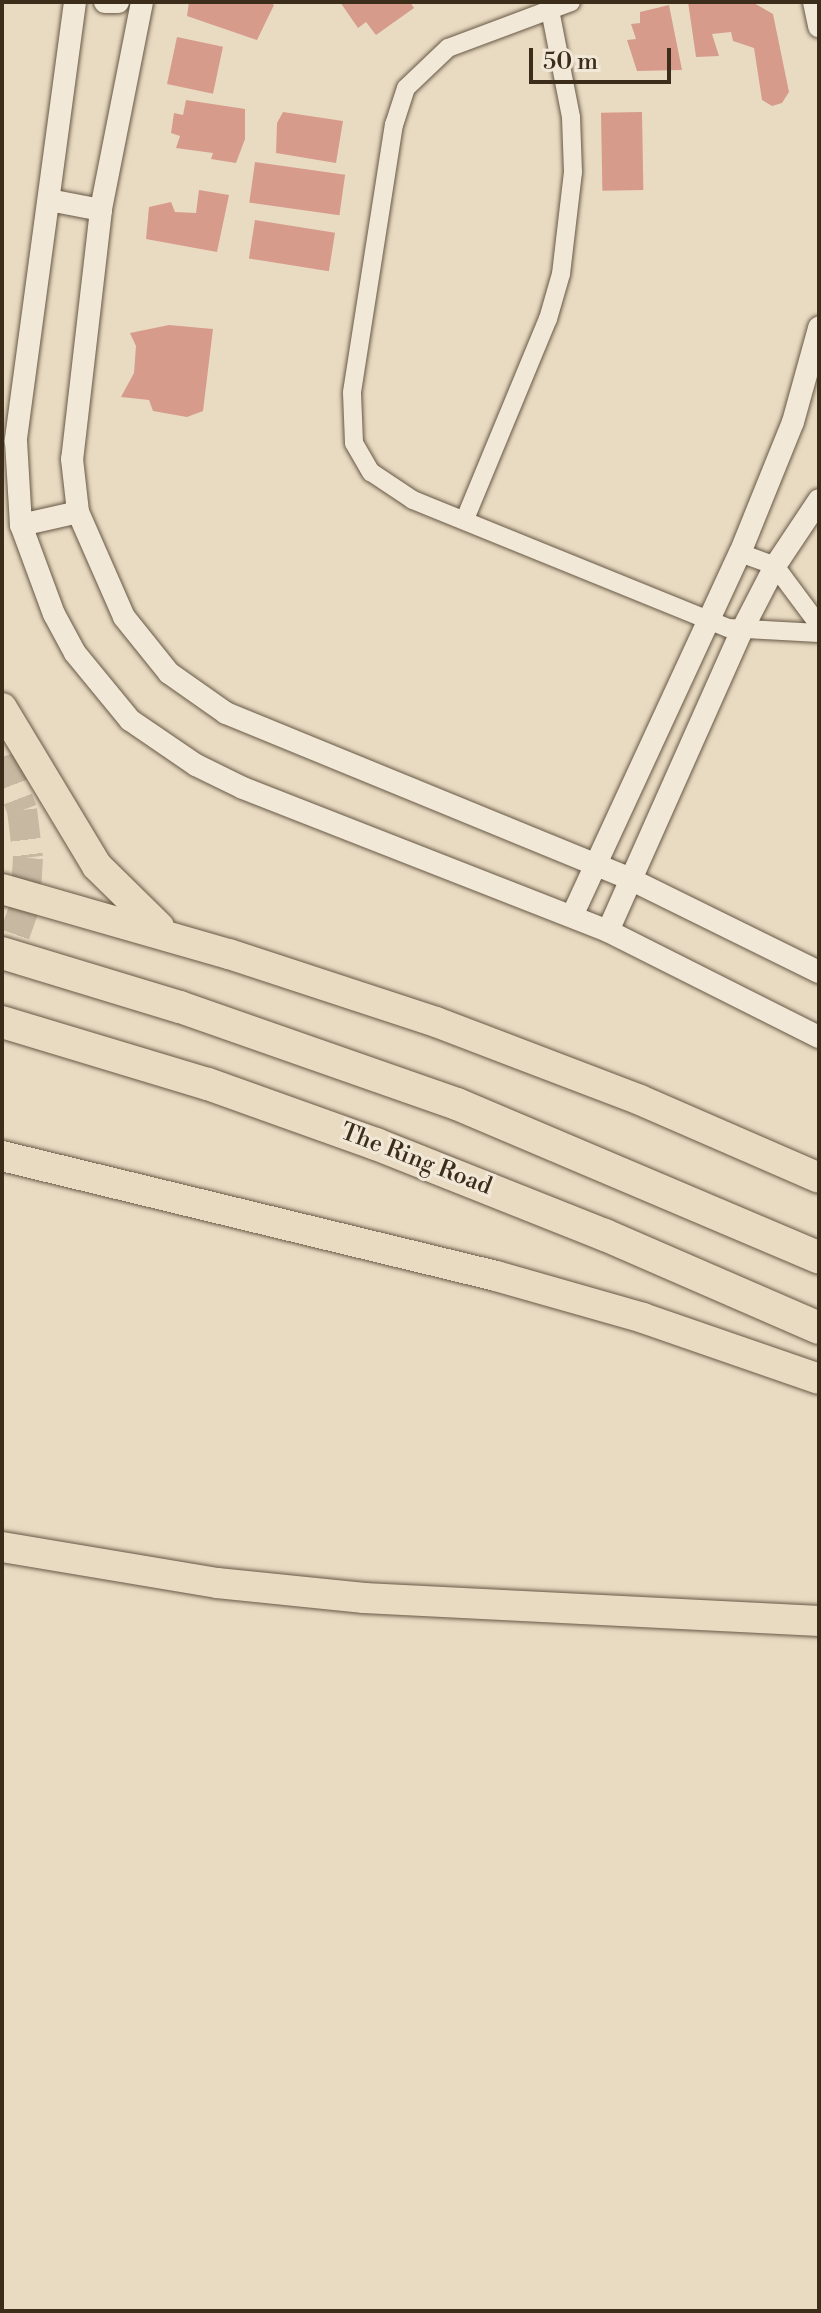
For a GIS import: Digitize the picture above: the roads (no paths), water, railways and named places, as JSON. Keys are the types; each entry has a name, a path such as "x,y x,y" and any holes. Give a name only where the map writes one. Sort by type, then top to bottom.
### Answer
{"highway":[{"path":"2,708 97,866 132,905 174,937"},
{"path":"2,889 174,937 483,1039 819,1178"},
{"path":"2,953 193,1011 404,1085 600,1161 819,1258"},
{"name":"The Ring Road","path":"2,1022 208,1084 376,1144 591,1229 819,1328"},
{"path":"2,1156 510,1280 819,1379"},
{"path":"2,1547 144,1572 335,1596 819,1621"}],"street":[{"path":"75,2 16,441 21,525 54,614 75,653 130,720 158,740 243,788 608,931 819,1037"},
{"path":"105,2 118,2"},
{"path":"142,2 101,210 74,425 73,487 78,512 124,617 169,673 203,697 264,731 630,879 819,972"},
{"path":"571,2 432,58 406,88 394,124 350,427 361,459 383,484 741,632 819,633"},
{"path":"814,2 819,26"},
{"path":"465,519 548,319 563,259 573,172 571,117 550,10"},
{"path":"49,200 101,210"},
{"path":"572,916 598,866 740,553 793,422 819,328"},
{"path":"608,931 741,632 775,566 819,500"},
{"path":"21,525 78,512"},
{"path":"740,553 775,566 819,625"}],"tunnel":[{"path":"2,757 22,810 28,858 25,906 2,970"}]}
